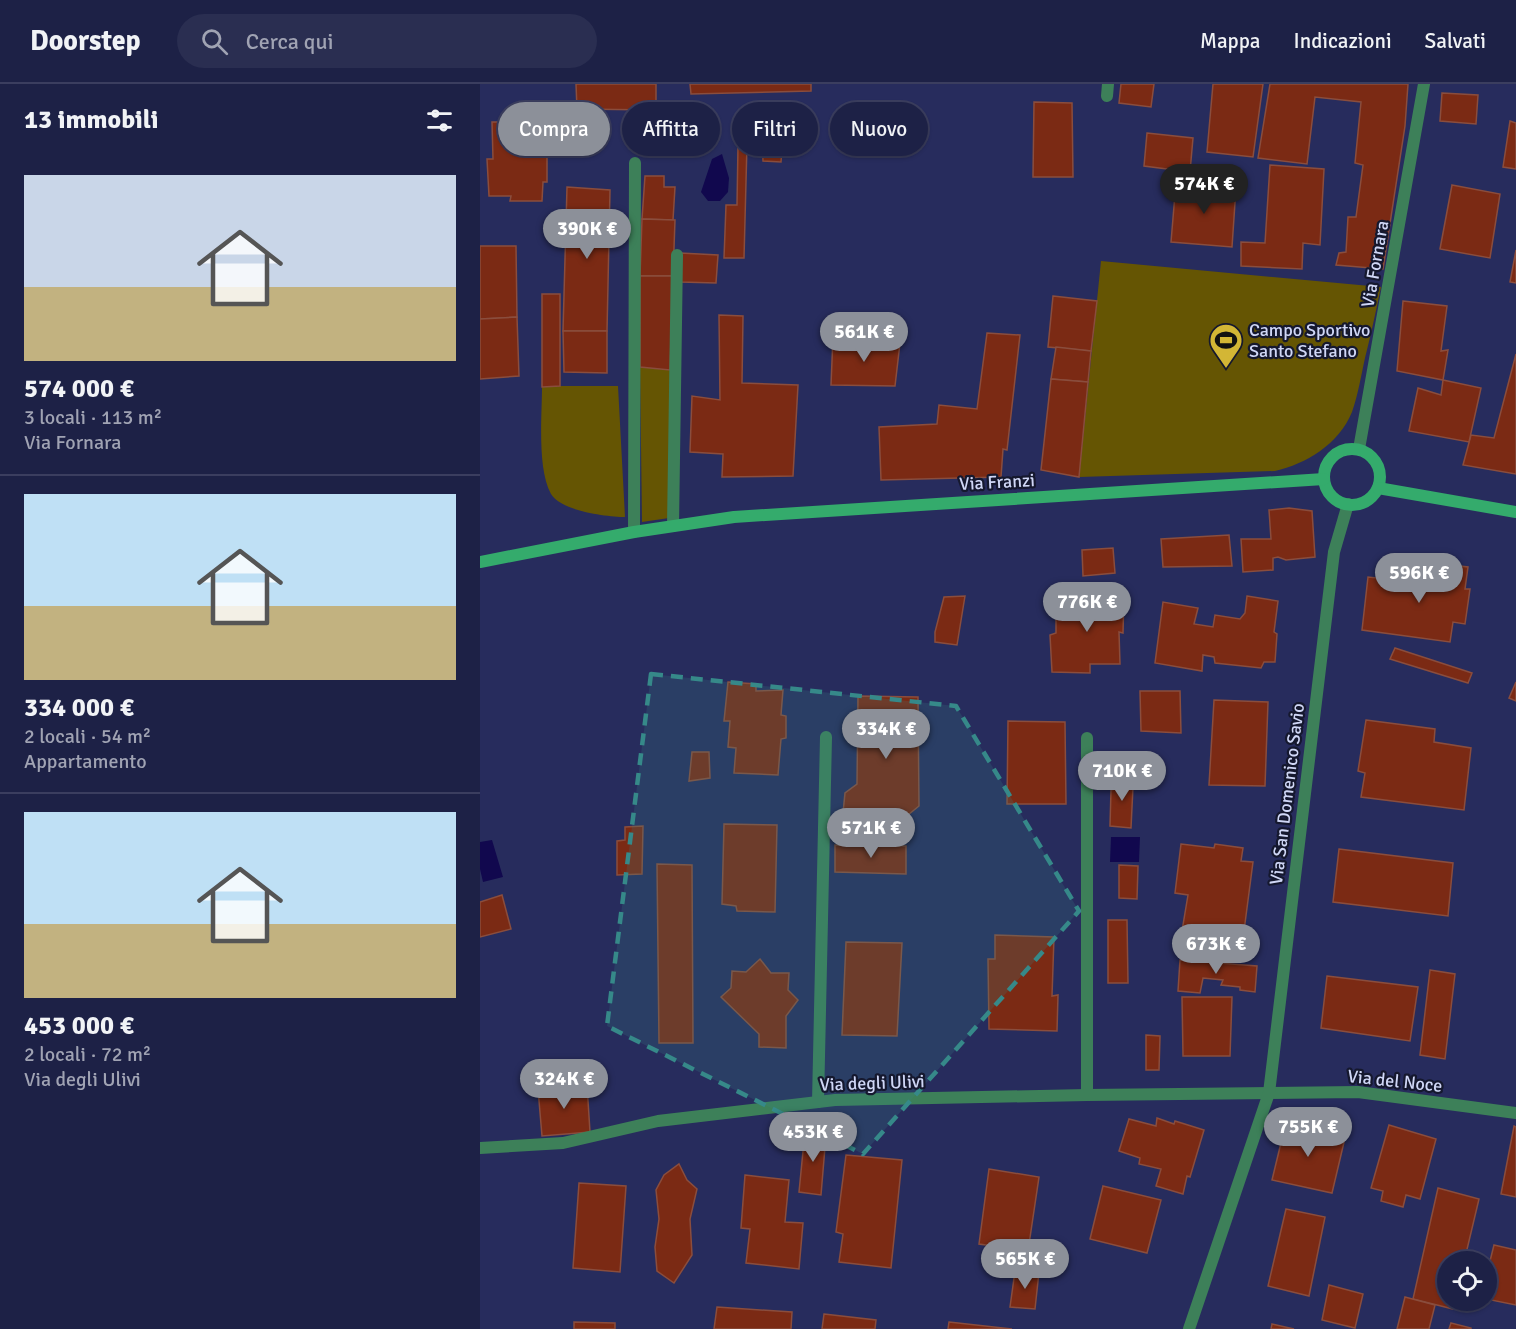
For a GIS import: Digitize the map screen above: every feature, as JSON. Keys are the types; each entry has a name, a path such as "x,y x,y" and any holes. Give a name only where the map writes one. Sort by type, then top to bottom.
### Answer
{"main road":[{"path":"1359,449 1368,453 1375,460 1380,478 1378,488 1366,501 1357,504 1339,502 1327,489 1324,480 1328,462 1342,450 1359,449"},
{"name":"Via Franzi","path":"480,562 673,525 734,517 1324,480"},
{"path":"1378,488 1516,512"}],"street":[{"name":"Via Fornara","path":"1359,449 1424,84"},
{"path":"634,532 635,163"},
{"path":"673,525 677,255"},
{"name":"Via San Domenico Savio","path":"1190,1329 1269,1093 1334,552 1348,504"},
{"path":"818,1102 826,737"},
{"path":"1087,738 1087,1095"},
{"name":"Via del Noce","path":"1269,1093 1358,1092 1516,1113"},
{"name":"Via degli Ulivi","path":"480,1148 563,1143 658,1121 835,1100 1269,1093"}],"highlighted area":[{"path":"651,674 956,706 1079,911 863,1154 607,1026"}],"shaded area":[{"path":"722,154 729,178 728,192 720,201 708,201 701,192 712,159"},
{"name":"Campo Sportivo Santo Stefano","path":"1101,261 1381,287 1356,399 1352,412 1339,434 1310,458 1275,471 1079,477"},
{"path":"640,367 670,370 669,518 642,522"},
{"path":"618,386 625,517 607,516 574,509 556,500 551,494 542,456 542,387"},
{"path":"1111,837 1140,837 1139,862 1110,862"},
{"path":"492,840 503,877 483,882 480,869 480,842"}],"building":[{"path":"576,84 656,84 656,102 622,102 622,110 610,109 610,102 577,102"},
{"path":"690,84 811,84 811,91 691,94"},
{"path":"1121,84 1154,84 1151,107 1119,103"},
{"path":"1213,84 1263,84 1253,157 1207,152"},
{"path":"1270,84 1408,84 1405,126 1383,269 1336,265 1339,253 1346,252 1348,217 1356,217 1363,165 1355,163 1361,102 1315,97 1307,164 1258,158"},
{"path":"1442,93 1478,95 1476,124 1440,121"},
{"path":"1034,102 1072,103 1073,177 1033,177"},
{"path":"1510,121 1516,123 1516,169 1503,167"},
{"path":"492,122 498,122 498,156 547,156 547,182 543,182 542,201 510,201 511,196 489,196 487,159 493,159"},
{"path":"1147,133 1193,138 1190,172 1144,166"},
{"path":"738,156 747,156 744,258 724,258 726,205 737,205"},
{"path":"763,156 782,156 781,162 763,161"},
{"path":"1270,165 1324,169 1320,245 1303,243 1302,269 1241,266 1241,242 1265,243"},
{"path":"645,176 664,176 664,187 675,187 673,220 642,219"},
{"path":"1176,182 1236,188 1232,247 1171,242"},
{"path":"1452,185 1500,194 1490,258 1440,249"},
{"path":"567,187 610,190 607,331 563,331"},
{"path":"642,219 675,220 673,276 640,276"},
{"path":"480,246 516,246 517,317 480,319"},
{"path":"1516,250 1516,283 1510,282"},
{"path":"680,253 718,255 716,283 681,282"},
{"path":"640,276 673,276 670,370 640,367"},
{"path":"542,294 560,294 560,386 542,387"},
{"path":"1053,296 1097,301 1091,351 1048,347"},
{"path":"1403,301 1447,306 1441,351 1448,350 1443,380 1397,371"},
{"path":"719,315 743,316 742,383 798,385 793,476 722,477 723,454 690,452 692,396 720,400"},
{"path":"517,317 519,376 480,379 480,319"},
{"path":"563,331 607,331 607,373 564,372"},
{"path":"987,333 1020,335 1007,450 1003,449 1001,477 881,480 879,427 937,424 939,405 977,409"},
{"path":"833,337 900,343 895,386 831,385"},
{"path":"1056,347 1091,351 1088,382 1051,379"},
{"path":"1516,354 1516,474 1463,465 1471,435 1494,438"},
{"path":"1051,379 1088,382 1079,477 1041,470"},
{"path":"1443,380 1481,388 1469,442 1409,431 1418,388 1441,395"},
{"path":"1289,508 1312,511 1315,557 1286,560 1273,558 1273,570 1243,572 1241,539 1271,539 1269,510"},
{"path":"1229,535 1232,566 1163,567 1161,539"},
{"path":"1113,548 1115,573 1083,576 1082,550"},
{"path":"1425,562 1468,567 1465,589 1470,589 1465,624 1453,622 1450,642 1362,630 1368,577 1424,583"},
{"path":"1124,595 1123,633 1119,632 1120,664 1090,664 1090,673 1052,672 1050,635 1056,633 1056,597"},
{"path":"965,596 957,645 935,642 935,632 944,597"},
{"path":"1247,596 1278,601 1274,632 1277,634 1275,662 1264,662 1261,668 1215,663 1214,657 1203,655 1202,671 1155,663 1163,602 1198,608 1194,624 1213,627 1215,615 1240,619 1245,613"},
{"path":"1395,648 1472,673 1468,683 1390,659"},
{"path":"728,682 756,684 756,691 783,690 781,715 786,716 786,738 781,739 778,775 734,773 736,748 728,747 730,721 724,721"},
{"path":"1516,682 1516,701 1509,698"},
{"path":"1140,691 1180,691 1181,733 1141,731"},
{"path":"858,696 918,697 919,806 903,819 877,817 873,824 854,821 843,813 845,793 857,784"},
{"path":"1214,700 1268,702 1265,786 1209,785"},
{"path":"1366,720 1435,729 1434,742 1471,748 1464,810 1361,797 1365,773 1358,771"},
{"path":"1008,721 1065,722 1066,804 1007,804"},
{"path":"692,752 709,752 710,778 689,781"},
{"path":"1137,776 1138,785 1133,787 1131,828 1110,826 1111,790 1115,789 1113,779"},
{"path":"724,824 777,825 775,912 737,911 736,906 722,904"},
{"path":"643,826 642,874 617,875 617,841 625,840 625,827"},
{"path":"1181,844 1214,848 1215,844 1243,848 1241,861 1253,862 1244,931 1236,930 1229,951 1180,943 1188,895 1175,893"},
{"path":"835,845 906,846 906,874 835,872"},
{"path":"1339,849 1453,863 1448,916 1333,902"},
{"path":"657,864 692,865 693,1043 659,1043"},
{"path":"1119,865 1138,866 1137,899 1119,898"},
{"path":"502,895 511,929 480,937 480,902"},
{"path":"1108,920 1127,920 1128,983 1108,983"},
{"path":"995,935 1054,937 1052,996 1058,995 1057,1031 989,1029 988,959 995,959"},
{"path":"846,942 902,943 897,1036 842,1035"},
{"path":"760,959 771,973 789,973 788,990 798,1000 786,1016 786,1048 759,1047 759,1034 721,997 731,988 732,971 746,972"},
{"path":"1180,960 1257,966 1255,992 1240,990 1240,987 1221,985 1223,980 1203,978 1200,993 1178,991"},
{"path":"1430,970 1455,974 1445,1059 1420,1055"},
{"path":"1327,976 1418,987 1410,1041 1321,1028"},
{"path":"1182,997 1232,997 1230,1056 1183,1056"},
{"path":"1146,1035 1160,1036 1159,1070 1146,1070"},
{"path":"587,1085 590,1132 542,1136 538,1089"},
{"path":"1157,1118 1204,1130 1190,1177 1187,1176 1183,1194 1156,1186 1161,1169 1139,1164 1140,1158 1119,1151 1129,1119 1156,1126"},
{"path":"1286,1122 1345,1138 1332,1193 1272,1180"},
{"path":"1389,1125 1436,1139 1420,1199 1406,1195 1403,1207 1381,1201 1383,1191 1371,1188"},
{"path":"1514,1126 1516,1127 1516,1197 1501,1194"},
{"path":"805,1131 826,1135 821,1195 799,1192"},
{"path":"846,1155 902,1160 891,1268 839,1262 843,1234 836,1232"},
{"path":"679,1164 687,1180 697,1189 690,1219 692,1255 674,1283 657,1271 655,1247 659,1219 656,1190 664,1175"},
{"path":"989,1169 1039,1177 1028,1251 979,1244"},
{"path":"745,1175 789,1180 785,1222 803,1223 799,1269 746,1263 750,1229 741,1228"},
{"path":"579,1183 626,1186 620,1272 573,1268"},
{"path":"1103,1186 1161,1200 1147,1253 1090,1239"},
{"path":"1438,1188 1479,1199 1467,1251 1437,1251 1437,1305 1413,1299"},
{"path":"1286,1209 1325,1217 1309,1296 1268,1286"},
{"path":"1494,1245 1516,1250 1516,1305 1497,1301 1497,1251 1492,1251"},
{"path":"1015,1271 1039,1272 1035,1309 1010,1307"},
{"path":"1329,1285 1363,1294 1355,1328 1322,1320"},
{"path":"1405,1297 1435,1305 1429,1329 1397,1329"},
{"path":"717,1307 792,1312 791,1329 714,1329"},
{"path":"824,1314 876,1320 875,1329 822,1329"},
{"path":"574,1322 615,1323 615,1329 574,1329"},
{"path":"949,1322 1012,1329 948,1329"},
{"path":"1451,1323 1471,1328 1471,1329 1449,1329"},
{"path":"1272,1324 1294,1329 1271,1329"}],"place":[{"name":"Campo Sportivo Santo Stefano","path":"1226,369"}]}
